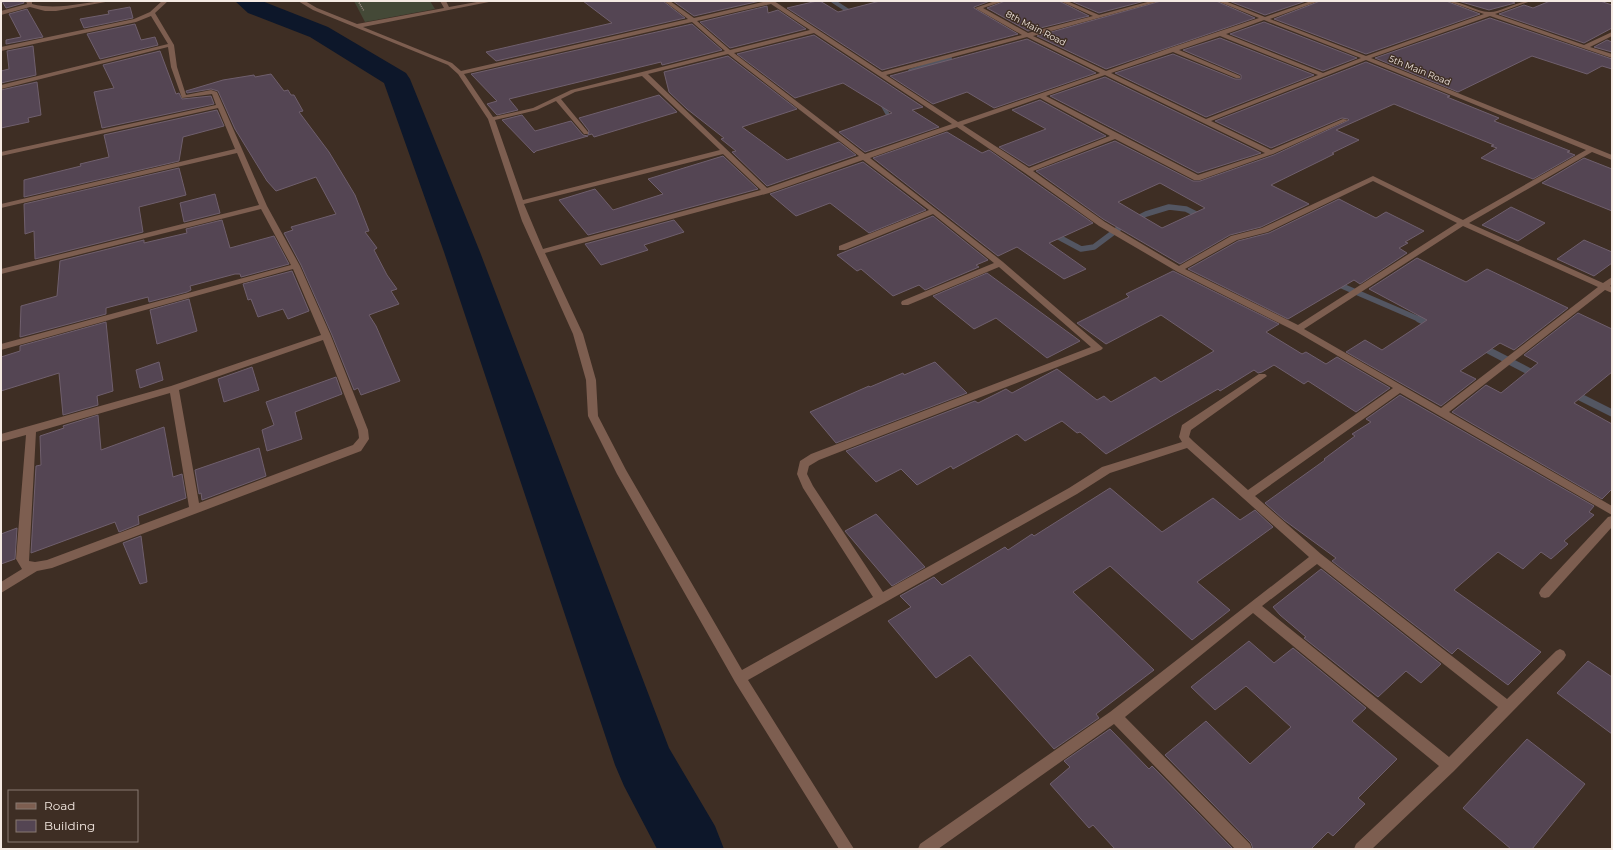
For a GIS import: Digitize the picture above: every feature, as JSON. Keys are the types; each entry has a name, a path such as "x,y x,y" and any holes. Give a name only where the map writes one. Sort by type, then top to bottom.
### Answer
{"street":[{"path":"1,13 30,3 49,9 108,1"},
{"path":"1,49 122,23 152,13 166,1"},
{"path":"301,1 315,9 450,64 460,73 491,119 526,221 578,334 591,380 593,416 621,471 740,678 847,849"},
{"path":"443,1 447,9"},
{"path":"357,26 491,1"},
{"path":"667,1 693,20 729,52 1000,264 1098,348 815,457 804,464 802,474 808,488 881,599"},
{"path":"460,73 770,1 1028,171 1102,224 1179,269 1298,329 1399,389 1612,511"},
{"name":"8th Main Road","path":"1001,1 978,8 1027,35 1271,153"},
{"path":"1063,1 1096,16"},
{"path":"881,74 1096,16 1158,1"},
{"name":"5th Main Road","path":"1220,1 1366,58 1612,158"},
{"path":"541,252 766,191 925,137 1172,49 1316,1"},
{"path":"1450,1 1612,56"},
{"path":"1206,121 1366,58 1528,1"},
{"path":"31,430 22,558 25,565 35,567 48,565 341,455 357,448 364,439 363,430 326,336 296,266 263,206 214,92 184,97 174,67 171,45 152,13"},
{"path":"491,119 535,109 573,91 814,31"},
{"path":"1219,33 1324,75"},
{"path":"1584,47 1612,34"},
{"path":"1,87 171,45"},
{"path":"1172,49 1238,77"},
{"path":"643,73 766,191"},
{"path":"1041,96 1197,178 1271,153 1345,120"},
{"path":"558,99 586,133"},
{"path":"1,154 220,106"},
{"path":"1028,171 1115,136"},
{"path":"1,206 239,150"},
{"path":"1298,329 1463,223 1592,150"},
{"path":"520,203 725,151"},
{"path":"1179,269 1234,238 1265,230 1373,178 1463,223 1608,288"},
{"path":"1,272 263,206"},
{"path":"842,248 934,211"},
{"path":"905,303 1000,264"},
{"path":"1,347 296,266"},
{"path":"1441,413 1525,348 1608,288 1612,280"},
{"path":"1,438 174,388 326,336"},
{"path":"1262,376 1186,428 1184,437 1188,444 1248,495 1317,558 1508,707"},
{"path":"174,388 194,509"},
{"path":"1248,495 1399,389"},
{"path":"740,678 1073,491 1106,470 1188,444"},
{"path":"1545,593 1612,520"},
{"path":"925,849 1115,716 1253,606 1317,558"},
{"path":"1,588 35,567"},
{"path":"1253,606 1449,766"},
{"path":"1361,849 1449,766 1560,655"},
{"path":"1115,716 1245,849"}],"green space":[{"path":"354,1 430,1 435,9 365,22"}],"building":[{"path":"2,1 23,1 24,3 6,8"},
{"path":"583,1 663,1 685,18 496,61 486,52 612,23"},
{"path":"673,1 760,1 694,16"},
{"path":"820,1 838,12 880,1 990,1 974,8 1018,34 882,70 787,8"},
{"path":"1005,1 1059,1 1089,16 1028,31 987,8"},
{"path":"1071,1 1145,1 1099,13"},
{"path":"1161,1 1216,1 1255,18 1106,69 1037,36"},
{"path":"1229,1 1306,1 1265,15"},
{"path":"1320,1 1446,1 1480,14 1366,54 1274,19"},
{"path":"1458,1 1510,1 1515,3 1489,10"},
{"path":"1550,1 1600,1 1612,5 1612,28 1584,43 1499,14 1524,5 1533,8"},
{"path":"767,6 768,13 778,10 806,29 730,48 700,22"},
{"path":"130,7 133,18 84,28 80,19 109,14 108,11"},
{"path":"27,9 43,37 6,44 6,40 21,37 9,14"},
{"path":"1490,18 1612,59 1612,69 1602,66 1587,74 1532,56 1458,92 1375,58"},
{"path":"1264,22 1357,58 1323,71 1230,34"},
{"path":"135,24 141,40 155,37 158,45 100,59 87,34"},
{"path":"692,24 722,50 662,65 661,62 509,99 518,110 497,115 487,104 497,101 471,74"},
{"path":"814,35 923,107 912,110 939,127 865,152 839,132 892,113 843,83 795,98 737,54"},
{"path":"1220,38 1314,75 1206,117 1115,73 1173,54 1235,79 1241,79 1241,75 1183,50"},
{"path":"1027,39 1096,73 994,108 967,92 933,104 890,76"},
{"path":"1607,40 1612,42 1612,52 1594,47"},
{"path":"33,46 36,75 1,83 1,71 9,69 7,51"},
{"path":"160,51 176,94 179,93 182,99 211,96 214,104 102,128 94,92 114,88 103,65"},
{"path":"728,56 797,109 742,127 787,160 839,142 856,155 767,186 732,152 736,151 721,139 724,138 687,109 669,92 664,72"},
{"path":"1366,62 1450,96 1447,97 1499,118 1494,121 1570,151 1567,152 1575,155 1533,179 1481,158 1497,148 1491,146 1494,145 1394,104 1336,130 1359,140 1271,185 1309,204 1261,227 1230,235 1180,264 1103,219 1036,171 1115,141 1193,181 1200,181 1274,155 1349,120 1342,118 1271,148 1215,121","holes":["1160,183 1205,208 1162,228 1118,202"]},
{"path":"271,74 284,91 288,90 291,95 294,95 303,111 299,112 329,152 355,195 369,231 365,232 377,248 374,250 387,275 397,289 391,291 399,304 369,315 376,326 400,381 361,395 358,388 354,390 332,335 301,265 284,233 293,230 291,227 336,214 316,177 276,191 267,181 235,129 218,91 211,89 187,93 186,91 223,80"},
{"path":"1105,77 1261,153 1198,173 1050,96"},
{"path":"37,82 41,115 28,118 29,122 1,128 1,90"},
{"path":"659,95 677,112 594,137 592,134 588,135 589,131 579,118"},
{"path":"1040,100 1106,136 1029,166 999,147 1046,129 1012,110"},
{"path":"217,110 224,126 183,137 179,161 24,197 24,180 81,166 80,164 109,157 104,135"},
{"path":"522,115 535,131 571,121 583,135 588,136 536,151 534,153 502,120"},
{"path":"947,132 982,153 989,150 1093,223 1049,243 1086,269 1064,279 1017,247 998,256 873,158"},
{"path":"723,156 758,189 588,235 559,200 595,189 613,210 663,194 648,179"},
{"path":"1584,158 1612,169 1612,211 1542,183"},
{"path":"863,162 926,210 869,233 830,203 796,216 770,194"},
{"path":"179,168 186,195 139,207 143,232 35,259 34,231 25,234 24,204"},
{"path":"215,194 220,213 184,222 180,203"},
{"path":"1339,199 1376,218 1386,212 1424,231 1405,242 1408,243 1399,248 1407,253 1360,284 1354,280 1288,319 1188,269 1238,241 1269,233"},
{"path":"1511,207 1545,223 1518,241 1482,225"},
{"path":"933,216 988,260 976,265 979,267 925,290 919,285 893,296 861,269 857,271 837,255"},
{"path":"222,220 230,248 274,236 289,264 241,277 240,274 235,274 190,286 191,290 187,292 149,302 148,297 106,308 106,314 20,337 21,306 57,296 60,261 144,240 144,243 187,233 186,229"},
{"path":"674,220 684,232 644,245 648,250 601,265 585,244"},
{"path":"1584,240 1612,252 1612,263 1594,276 1557,259"},
{"path":"1417,258 1466,282 1487,269 1568,308 1514,350 1500,343 1460,371 1476,379 1441,406 1346,352 1365,340 1382,350 1427,320 1369,289"},
{"path":"292,271 309,311 288,319 283,309 258,317 251,299 248,300 243,284"},
{"path":"1173,271 1279,324 1266,332 1302,354 1306,352 1326,364 1337,357 1390,388 1356,412 1308,381 1304,384 1274,365 1258,373 1254,370 1220,391 1218,389 1106,454 1080,432 1077,433 1062,421 1025,441 1017,434 953,469 951,466 917,485 901,469 876,482 846,451 975,401 978,403 1006,389 1012,393 1057,369 1097,400 1104,396 1111,402 1155,377 1161,382 1214,351 1161,315 1106,344 1077,323 1129,297 1126,294"},
{"path":"987,273 1080,341 1047,358 996,318 974,329 933,296"},
{"path":"189,299 197,331 157,344 150,310"},
{"path":"1578,313 1612,329 1612,372 1574,403 1612,424 1612,489 1602,499 1452,412 1486,385 1501,393 1538,363 1524,355"},
{"path":"106,322 113,391 97,396 98,405 63,415 59,373 1,391 1,357 20,351 20,346"},
{"path":"159,362 163,380 140,388 136,370"},
{"path":"935,362 967,393 836,443 810,412 869,386 870,387 903,373 904,375"},
{"path":"252,367 259,390 224,402 218,379"},
{"path":"336,377 342,394 295,412 302,439 267,451 262,430 274,425 266,402"},
{"path":"1400,395 1594,506 1589,512 1594,515 1564,541 1568,544 1551,559 1541,552 1523,569 1498,552 1454,590 1541,652 1508,685 1458,648 1452,654 1332,561 1336,558 1284,520 1265,503 1325,460 1324,459 1355,436 1352,434 1371,422 1366,419"},
{"path":"98,415 101,450 164,427 173,477 182,474 186,498 138,516 139,524 119,532 115,522 31,553 36,466 41,465 40,436 64,428 63,426"},
{"path":"259,448 266,476 202,500 201,493 199,494 195,470"},
{"path":"1110,488 1162,532 1213,498 1240,520 1255,510 1273,527 1197,582 1230,610 1192,640 1110,566 1073,592 1154,670 1096,714 1099,718 1054,749 970,655 936,678 888,621 911,607 900,596 934,577 942,585 1005,547 1008,550 1032,534 1034,536"},
{"path":"876,514 925,567 892,586 845,531"},
{"path":"17,528 15,559 1,564 1,534"},
{"path":"141,536 147,582 140,584 123,543"},
{"path":"1321,569 1441,664 1421,683 1406,671 1378,697 1304,638 1306,637 1280,615 1273,607"},
{"path":"1249,641 1274,663 1293,648 1366,708 1352,721 1397,759 1358,798 1365,804 1333,836 1328,832 1311,849 1253,849 1251,843 1165,755 1206,721 1250,764 1291,727 1246,686 1215,710 1191,687"},
{"path":"1588,661 1612,677 1612,734 1557,693"},
{"path":"1110,729 1149,769 1152,766 1233,849 1115,849 1093,825 1089,828 1050,784 1070,767 1064,761"},
{"path":"1527,739 1585,784 1532,849 1511,849 1463,808"}],"waterway":[{"path":"247,1 256,8 319,32 396,79 462,252 645,765 692,849"},
{"path":"833,1 853,14"},
{"path":"910,71 950,58"},
{"path":"882,99 882,104 892,122"},
{"path":"1053,234 1081,249 1094,247 1122,226 1146,214 1169,207 1186,209 1202,217"},
{"path":"1335,283 1421,320"},
{"path":"1419,319 1432,325"},
{"path":"1482,347 1536,375"},
{"path":"1572,393 1612,413"}]}
